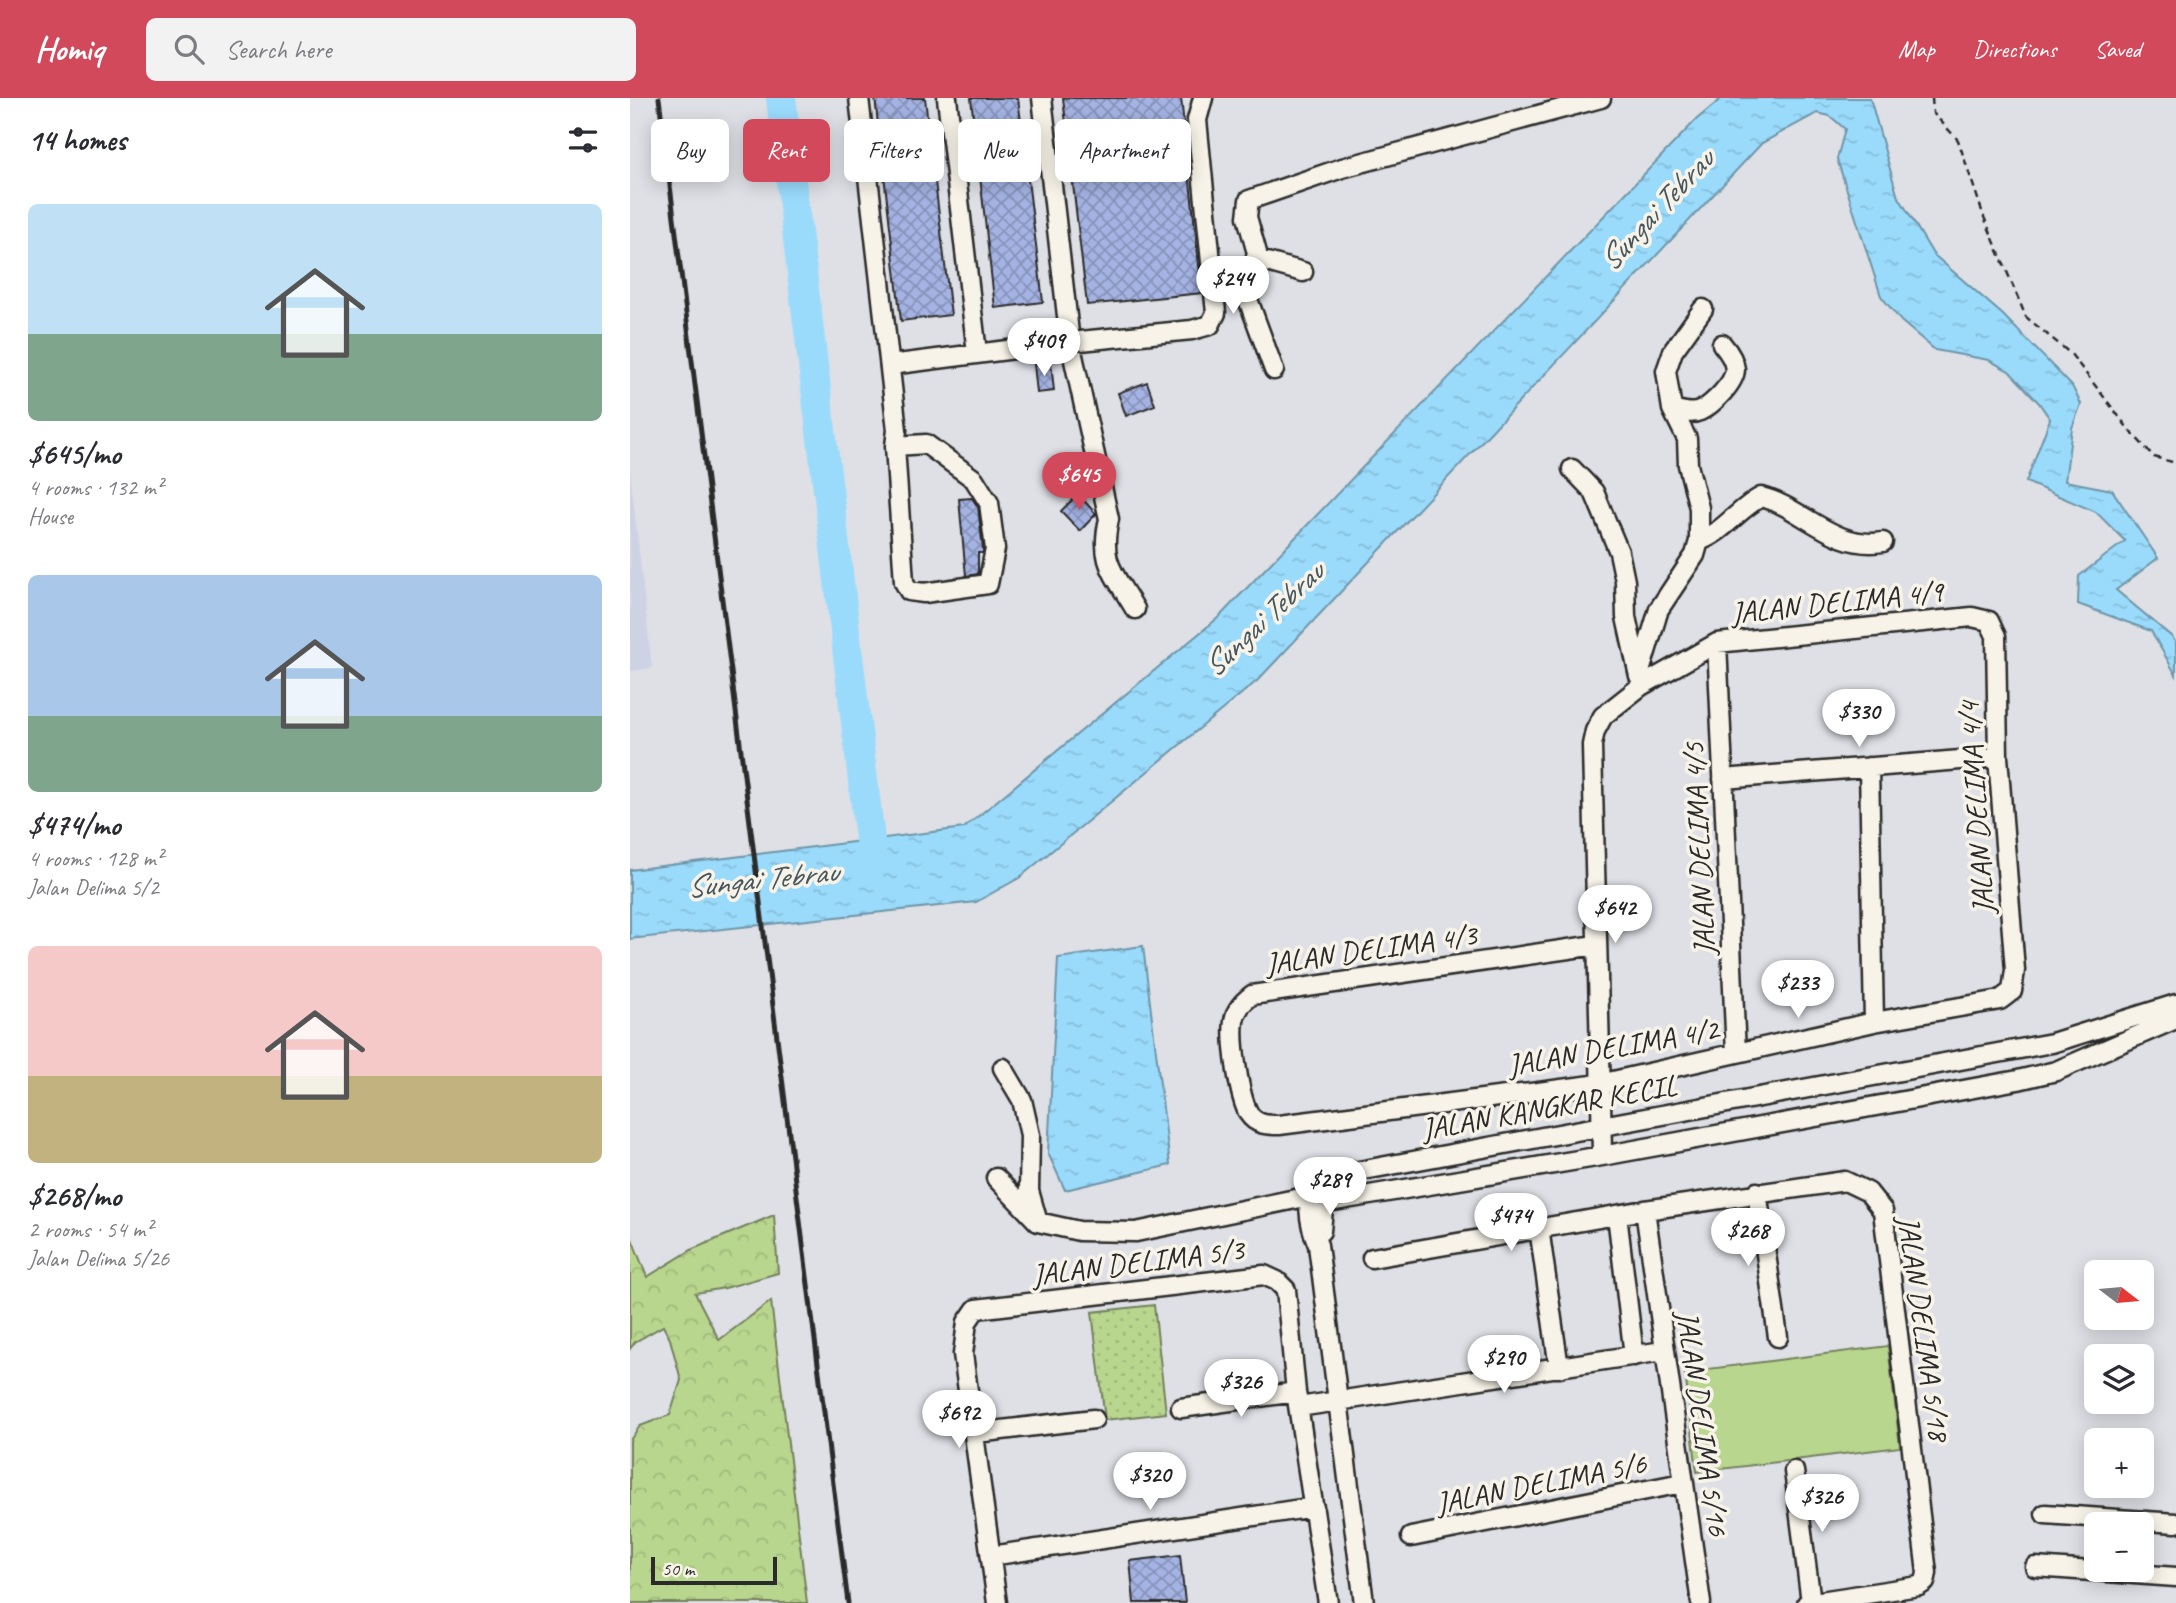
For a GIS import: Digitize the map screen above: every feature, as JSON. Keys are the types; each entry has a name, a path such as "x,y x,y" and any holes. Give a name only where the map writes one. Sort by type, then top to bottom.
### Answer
{"street":[{"path":"859,98 897,430 895,446 904,582 909,591 924,593 988,584 995,549 989,503 974,479 926,444 895,446"},
{"path":"947,98 976,354"},
{"path":"1042,98 1070,342 1109,519 1103,544 1105,558 1135,610"},
{"path":"890,365 1070,342 1192,330 1210,325 1216,313 1197,120 1203,98"},
{"path":"1274,369 1246,294 1256,259 1246,206 1254,197 1342,168 1601,98"},
{"path":"1256,259 1303,272"},
{"path":"1640,681 1659,609 1695,555 1699,541 1699,508 1688,465 1687,439 1672,409 1666,371 1673,351 1703,309"},
{"path":"1687,439 1700,411 1733,379 1735,368 1730,354 1722,344"},
{"path":"1672,409 1686,413 1700,411"},
{"path":"1572,469 1594,492 1619,552 1625,581 1626,617 1640,681"},
{"path":"1699,541 1713,536 1737,512 1762,497 1825,532 1867,545 1883,542"},
{"name":"JALAN DELIMA 4/9","path":"1596,945 1592,745 1595,731 1603,716 1640,681 1717,643 1972,617 1989,621"},
{"name":"JALAN DELIMA 4/4","path":"1989,621 1996,636 1997,757 2015,970 2011,991"},
{"name":"JALAN DELIMA 4/5","path":"1717,643 1736,1053"},
{"path":"1723,779 1997,757"},
{"path":"1869,767 1874,1022"},
{"path":"1596,945 1602,1156"},
{"name":"JALAN DELIMA 4/3","path":"1260,1123 1249,1114 1243,1095 1234,1023 1242,1003 1252,995 1596,945"},
{"name":"JALAN DELIMA 4/2","path":"1260,1123 1279,1125 1600,1084 1874,1022 2000,1000 2011,991"},
{"name":"JALAN KANGKAR KECIL","path":"1310,1196 1318,1180 1328,1175 2052,1043 2176,1004"},
{"name":"JALAN KANGKAR KECIL","path":"1318,1245 1323,1209 1328,1202 1602,1156 2031,1077 2056,1071 2176,1018"},
{"path":"1003,1068 1022,1100 1030,1135 1029,1191 1038,1222"},
{"path":"996,1178 1038,1222 1079,1231 1136,1232 1310,1196 1312,1232 1318,1245 1364,1603"},
{"name":"JALAN DELIMA 5/18","path":"1372,1258 1757,1192 1845,1181 1868,1192 1883,1211 1927,1573 1925,1582 1919,1586 1809,1603"},
{"path":"1757,1192 1778,1338"},
{"name":"JALAN DELIMA 5/16","path":"1645,1210 1682,1483 1702,1603"},
{"name":"JALAN DELIMA 5/16","path":"1617,1214 1634,1356"},
{"path":"1539,1228 1559,1368"},
{"name":"JALAN DELIMA 5/3","path":"997,1603 976,1433 963,1354 967,1322 976,1309 1264,1275 1277,1281 1286,1290 1298,1400 1328,1603"},
{"path":"1181,1408 1298,1400 1339,1401 1664,1351"},
{"path":"976,1433 1094,1419"},
{"path":"1794,1471 1809,1603"},
{"name":"JALAN DELIMA 5/6","path":"1411,1538 1682,1483"},
{"path":"991,1556 1314,1507"},
{"path":"2045,1514 2176,1523"},
{"path":"2035,1567 2176,1577"}],"path":[{"path":"1932,98 1933,113 1958,140 1984,217 2026,317 2078,362 2130,431 2154,457 2176,463"}],"shaded area":[{"path":"630,470 652,668 630,671"}],"green space":[{"path":"774,1215 778,1273 725,1288 695,1293 719,1340 771,1301 807,1603 630,1603 630,1440 640,1426 670,1415 681,1380 670,1339 663,1326 635,1342 630,1349 630,1234 647,1277 693,1249"},
{"path":"1154,1305 1166,1413 1105,1420 1092,1312"},
{"path":"1888,1346 1900,1447 1697,1472 1685,1372"}],"water":[{"name":"Sungai Tebrau","path":"1722,98 1870,98 1897,194 1933,254 2003,315 2072,386 2081,404 2072,428 2065,481 2112,490 2158,558 2116,590 2172,637 2176,643 2176,675 2151,631 2078,604 2079,576 2125,541 2096,512 2026,482 2050,419 2039,403 2009,371 1989,360 1935,350 1901,321 1881,296 1837,159 1845,129 1830,116 1817,113 1762,143 1258,680 1019,878 976,902 630,939 630,870 964,828 1219,617 1697,119"},
{"path":"1143,946 1170,1165 1065,1190 1048,1153 1058,958"}],"building":[{"path":"875,98 925,98 928,119 877,119"},
{"path":"971,98 1018,98 1021,119 973,119"},
{"path":"1063,98 1181,98 1183,119 1065,119"},
{"path":"885,182 935,182 951,315 901,321"},
{"path":"981,182 1028,182 1043,302 995,308"},
{"path":"1073,182 1190,182 1202,293 1087,305"},
{"path":"1051,362 1054,391 1037,393 1034,364"},
{"path":"1147,382 1155,405 1126,416 1118,393"},
{"path":"1078,494 1096,514 1080,531 1061,511"},
{"path":"972,498 978,507 983,553 978,553 978,574 966,576 959,499"},
{"path":"1180,1555 1185,1603 1134,1603 1130,1561"}],"waterway":[{"path":"781,98 873,864"}],"railway":[{"path":"659,98 848,1603"}]}
